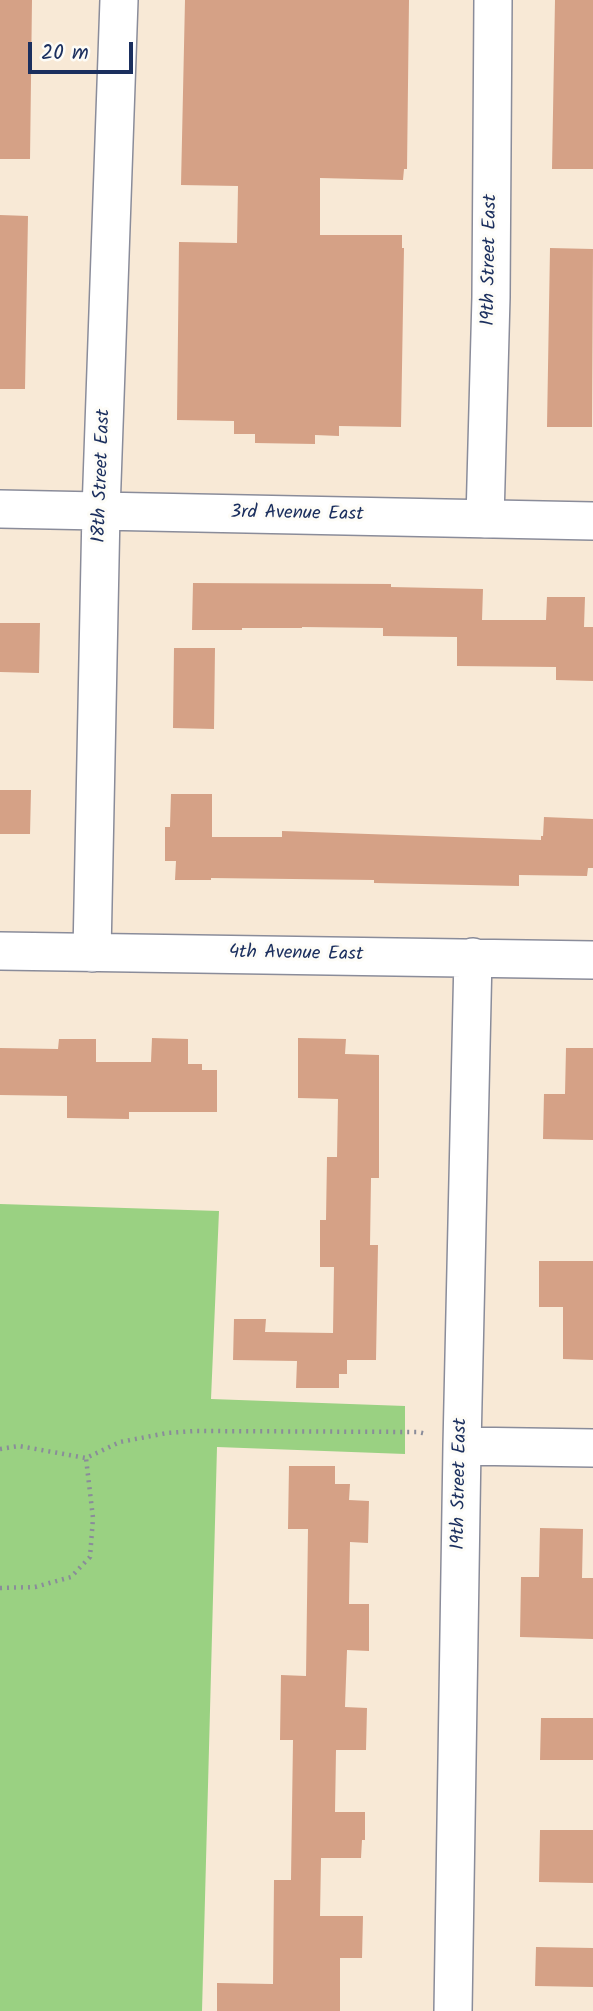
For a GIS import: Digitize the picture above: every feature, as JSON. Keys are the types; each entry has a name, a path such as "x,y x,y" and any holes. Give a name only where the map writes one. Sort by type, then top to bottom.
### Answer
{"street":[{"name":"18th Street East","path":"92,953 101,511 119,0"},
{"name":"19th Street East","path":"485,519 491,298 492,0"},
{"name":"3rd Avenue East","path":"0,509 593,521"},
{"name":"4th Avenue East","path":"0,951 593,960"},
{"name":"19th Street East","path":"453,2011 473,957"},
{"path":"462,1446 593,1448"}],"path":[{"path":"0,1449 19,1446 86,1458 120,1441 195,1431 418,1432 462,1446"},
{"path":"0,1588 35,1587 71,1577 90,1557 93,1518 86,1458"}],"green space":[{"path":"0,1204 219,1211 211,1399 405,1406 405,1454 217,1447 202,2011 0,2011"}],"building":[{"path":"0,0 32,0 30,159 0,159"},
{"path":"185,0 409,0 407,169 404,169 403,180 320,178 320,235 402,235 401,427 339,426 339,436 315,435 315,444 255,443 255,434 234,434 234,421 177,420 179,242 237,243 238,186 181,185"},
{"path":"555,0 593,0 593,169 552,169"},
{"path":"0,215 28,216 25,389 0,389"},
{"path":"550,248 593,249 592,427 547,427"},
{"path":"193,583 391,584 391,587 483,589 482,620 546,620 547,597 585,597 584,627 593,627 593,681 556,680 556,667 457,666 457,637 383,636 383,628 192,630"},
{"path":"0,623 40,623 39,673 0,672"},
{"path":"174,648 215,648 214,729 173,728"},
{"path":"0,790 31,790 30,834 0,834"},
{"path":"171,794 212,794 212,837 282,837 282,831 541,840 544,817 593,819 593,868 588,868 587,876 519,875 519,886 374,883 374,880 175,880 176,861 165,861 165,827 170,827"},
{"path":"152,1038 188,1039 188,1064 202,1064 202,1070 217,1070 217,1112 129,1112 129,1119 67,1118 67,1096 0,1095 0,1048 58,1049 59,1039 96,1039 96,1062 151,1062"},
{"path":"298,1038 346,1039 345,1054 379,1055 379,1178 371,1178 370,1245 378,1245 376,1360 347,1360 347,1374 339,1374 339,1388 296,1388 297,1361 233,1360 234,1319 266,1319 265,1332 333,1333 334,1267 320,1267 320,1220 326,1220 327,1157 337,1157 338,1099 298,1098"},
{"path":"566,1048 593,1048 593,1140 543,1139 544,1094 565,1094"},
{"path":"539,1261 593,1261 593,1360 563,1359 563,1307 539,1307"},
{"path":"289,1466 335,1466 335,1484 350,1484 349,1500 369,1501 368,1543 350,1542 349,1604 369,1604 369,1651 347,1650 345,1707 367,1708 366,1750 336,1750 335,1812 365,1812 365,1840 362,1840 361,1858 321,1858 320,1916 363,1916 362,1958 340,1958 340,2011 217,2011 217,1983 273,1984 274,1880 291,1880 293,1740 280,1740 281,1675 306,1676 308,1529 288,1529"},
{"path":"540,1528 583,1529 582,1578 593,1578 593,1639 520,1637 521,1577 539,1577"},
{"path":"541,1718 593,1718 593,1760 540,1760"},
{"path":"540,1830 593,1830 593,1883 539,1882"},
{"path":"536,1947 593,1948 593,1987 535,1986"}]}
